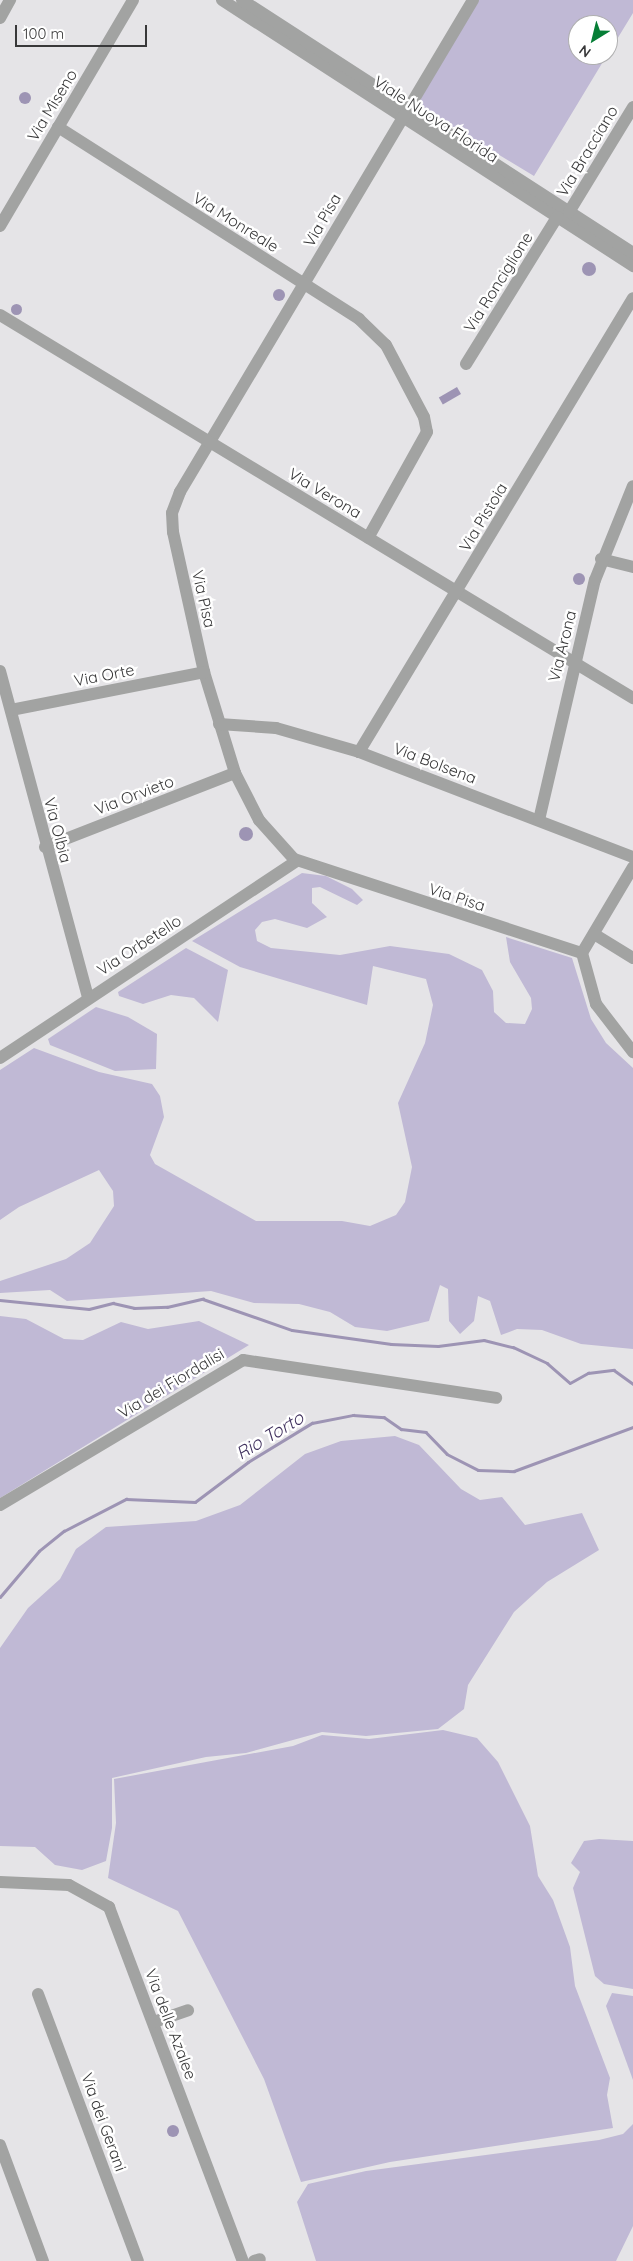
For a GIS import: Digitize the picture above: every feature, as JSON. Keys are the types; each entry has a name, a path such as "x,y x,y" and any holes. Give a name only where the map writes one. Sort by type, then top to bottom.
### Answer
{"street":[{"path":"0,18 10,0"},
{"name":"Via Miseno","path":"0,226 133,0"},
{"name":"Viale Nuova Florida","path":"222,0 406,112"},
{"name":"Viale Nuova Florida","path":"242,0 505,177 557,217 633,266"},
{"name":"Via Pisa","path":"473,0 208,442 178,495 172,521 204,672 218,724 235,773 264,827 298,861 582,953"},
{"name":"Via Bracciano","path":"569,212 633,107"},
{"name":"Via Monreale","path":"58,127 304,284 380,338 427,425 425,439 368,538"},
{"name":"Viale Nuova Florida","path":"505,177 569,212 633,253"},
{"path":"557,217 569,212"},
{"name":"Via Ronciglione","path":"466,364 557,217"},
{"name":"Via Pistoia","path":"359,752 459,592 633,298"},
{"name":"Via Verona","path":"0,315 633,698"},
{"name":"Via Arona","path":"539,820 574,662 601,559 633,486"},
{"path":"601,559 633,566"},
{"name":"Via Olbia","path":"0,671 45,846 88,997"},
{"name":"Via Orte","path":"11,710 204,672"},
{"name":"Via Bolsena","path":"218,724 282,729 359,752 633,857"},
{"name":"Via Orvieto","path":"45,846 235,773"},
{"name":"Via Orbetello","path":"0,1058 88,997 298,861"},
{"path":"633,867 582,953 596,1004 633,1052"},
{"path":"594,934 633,958"},
{"name":"Via dei Fiordalisi","path":"0,1505 243,1360 496,1398"},
{"name":"Via delle Azalee","path":"0,1882 63,1884 106,1902 154,2022 243,2261"},
{"name":"Via dei Gerani","path":"38,1994 138,2261"},
{"path":"154,2022 188,2010"},
{"path":"0,2145 43,2261"}],"shaded area":[{"path":"477,0 633,0 633,13 618,38 618,15 568,15 568,65 601,65 534,176 415,104"},
{"path":"27,92 30,93 30,103 23,104 20,103 19,96 20,93"},
{"path":"589,262 594,264 596,269 594,274 589,276 584,274 582,269 584,264"},
{"path":"277,289 281,289 285,295 281,301 277,301 273,297 273,293"},
{"path":"14,304 18,304 21,309 20,313 14,314 11,311 11,307"},
{"path":"457,387 461,394 443,404 439,398"},
{"path":"579,573 585,579 579,585 573,579"},
{"path":"243,827 249,827 253,834 249,841 243,841 239,837 239,831"},
{"path":"302,873 326,876 352,889 363,900 357,905 320,887 312,888 312,903 327,917 307,928 275,919 262,922 255,930 257,941 271,948 340,955 390,946 449,954 482,970 493,991 494,1012 506,1023 525,1024 532,1009 531,998 510,962 506,937 572,958 591,1019 606,1043 633,1068 633,1349 581,1344 542,1330 517,1329 501,1335 490,1301 478,1296 474,1321 460,1334 449,1321 448,1289 440,1285 429,1321 387,1331 355,1327 330,1312 299,1304 254,1303 211,1291 67,1301 50,1290 0,1293 0,1281 66,1259 90,1243 114,1206 113,1191 99,1170 19,1207 0,1220 0,1070 34,1048 99,1072 152,1084 160,1096 164,1117 150,1155 155,1164 256,1221 342,1221 370,1226 396,1215 405,1202 412,1167 398,1103 425,1043 433,1005 426,979 373,966 367,1005 240,967 192,941"},
{"path":"186,948 228,970 218,1022 194,998 171,995 143,1004 119,996 118,992"},
{"path":"96,1007 128,1017 157,1034 156,1069 115,1071 50,1045 48,1039"},
{"path":"0,1316 26,1319 64,1339 83,1340 121,1322 148,1329 199,1321 249,1345 0,1498"},
{"path":"395,1436 419,1445 461,1489 480,1500 502,1497 525,1525 582,1513 599,1550 547,1582 514,1612 468,1685 464,1709 438,1729 366,1736 322,1732 246,1753 206,1757 112,1778 112,1828 106,1861 82,1870 55,1865 35,1847 0,1846 0,1648 28,1608 60,1579 76,1549 106,1527 196,1521 240,1505 305,1454 341,1441"},
{"path":"443,1730 477,1738 498,1762 530,1826 538,1876 553,1900 570,1947 575,1986 610,2078 607,2095 613,2128 390,2162 301,2182 264,2079 178,1911 108,1878 116,1823 114,1779 293,1746 322,1735 369,1739"},
{"path":"599,1839 633,1841 633,1989 604,1984 595,1976 573,1888 580,1872 571,1863 584,1841"},
{"path":"612,1993 633,1996 633,2080 606,2006"},
{"path":"633,2124 633,2226 616,2261 316,2261 297,2202 308,2184 366,2171 599,2140 623,2134"},
{"path":"171,2125 175,2125 179,2131 175,2137 171,2137 167,2133 167,2129"}],"waterway":[{"path":"0,1300 89,1309 113,1303 134,1308 167,1307 203,1299 292,1330 391,1344 438,1346 484,1340 513,1347 547,1363 570,1383 588,1373 614,1370 633,1384"},
{"name":"Rio Torto","path":"0,1597 39,1551 64,1531 126,1499 195,1502 248,1462 312,1423 353,1415 384,1417 401,1429 426,1432 447,1454 478,1470 514,1471 633,1427"}]}
